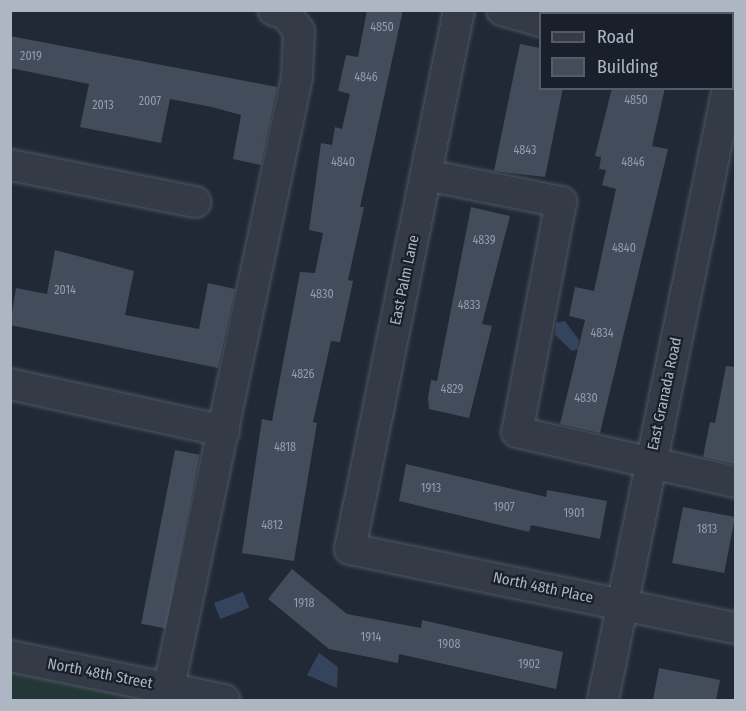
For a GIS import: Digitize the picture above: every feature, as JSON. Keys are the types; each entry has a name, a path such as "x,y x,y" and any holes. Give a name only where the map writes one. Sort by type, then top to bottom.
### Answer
{"street":[{"path":"169,687 297,77 299,31 285,13 273,10"},
{"name":"East Palm Lane","path":"350,549 459,10"},
{"path":"502,10 539,21"},
{"name":"East Granada Road","path":"603,700 728,90"},
{"path":"10,165 195,202"},
{"path":"426,175 561,202 517,432 652,461 735,482"},
{"path":"10,384 224,431"},
{"name":"North 48th Place","path":"350,549 735,628"},
{"name":"North 48th Street","path":"10,656 225,700"}],"shaded area":[{"path":"10,671 164,700 11,700"}],"water":[{"path":"565,321 579,340 578,349 572,351 555,335 556,323"},
{"path":"243,592 249,608 220,619 214,603"},
{"path":"319,653 338,667 337,688 307,675"}],"building":[{"path":"367,10 403,10 360,207 364,207 348,280 353,281 340,342 331,341 313,422 317,423 294,561 242,553 262,419 272,421 300,272 315,273 323,233 309,230 321,143 332,145 335,127 342,129 350,94 338,91 346,55 358,57"},
{"path":"10,36 277,87 261,165 233,159 241,115 212,107 170,99 161,143 80,127 89,84 10,68"},
{"path":"520,44 539,48 539,90 563,90 545,177 494,171"},
{"path":"612,90 665,90 652,146 668,149 600,433 560,424 585,320 569,316 575,287 594,291 616,189 602,185 606,170 599,169 601,157 595,156"},
{"path":"471,207 510,216 482,324 492,326 469,418 429,409 428,398 431,380 437,381"},
{"path":"55,250 134,271 125,315 199,329 208,283 235,289 218,368 10,325 16,288 47,294"},
{"path":"726,366 735,367 735,464 703,457 710,422 715,423"},
{"path":"175,450 200,455 166,629 141,624"},
{"path":"406,464 546,497 547,490 607,501 600,539 531,525 529,532 399,501"},
{"path":"683,507 735,517 724,573 672,563"},
{"path":"292,569 347,614 421,628 422,620 563,652 556,689 399,654 398,663 329,649 268,599"},
{"path":"659,668 720,680 716,700 653,700"}]}
